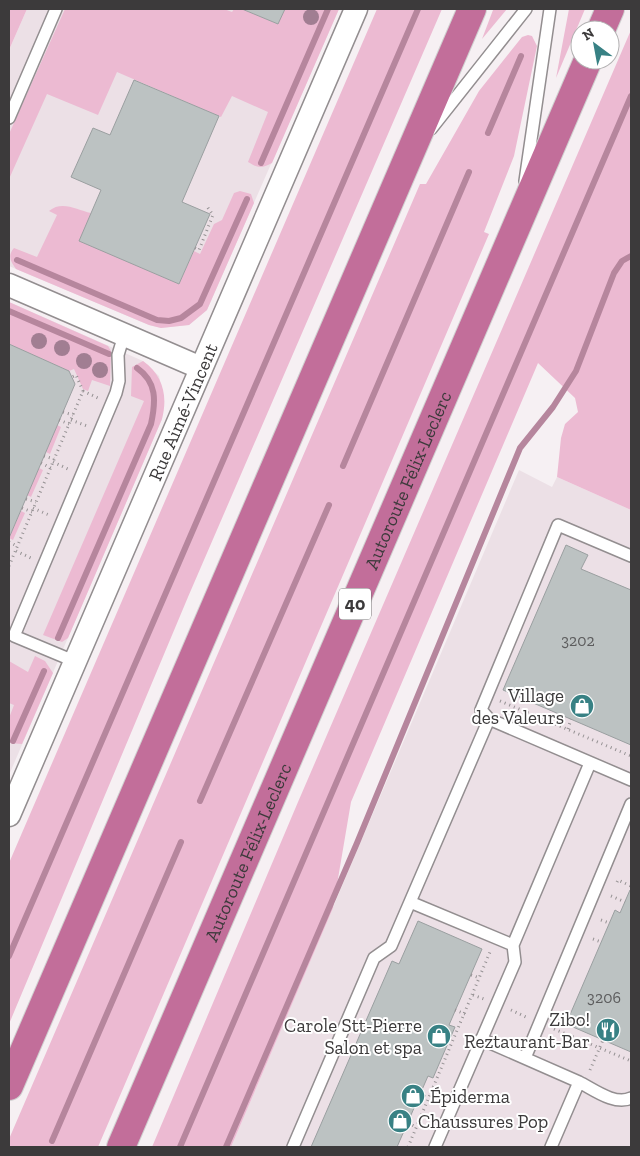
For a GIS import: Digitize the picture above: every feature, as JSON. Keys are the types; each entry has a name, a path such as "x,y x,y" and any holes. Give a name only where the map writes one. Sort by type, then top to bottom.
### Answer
{"highway":[{"path":"9,1086 472,9"},
{"name":"Autoroute Félix-Leclerc","path":"121,1147 584,70"}],"street":[{"name":"Rue Aimé-Vincent","path":"9,815 356,9"},
{"path":"9,285 202,368"}],"lane":[{"path":"9,118 56,9"},
{"path":"408,159 526,9"},
{"path":"519,219 550,9"},
{"path":"74,661 14,636 116,393 119,381 118,355 124,335"},
{"path":"631,556 558,525 482,704 484,715 489,720 631,780"},
{"path":"293,1147 374,958 391,946 489,720"},
{"path":"435,1147 515,962 513,945 590,763"},
{"path":"525,1058 631,804"},
{"path":"410,902 513,945"},
{"path":"481,1039 612,1098 626,1100 631,1098"},
{"path":"550,1147 581,1083"}],"path":[{"path":"195,248 199,250 213,215 206,205"},
{"path":"9,566 83,392 76,375 72,377"},
{"path":"63,412 73,416"},
{"path":"60,420 69,424"},
{"path":"44,456 54,459"},
{"path":"41,463 50,468"},
{"path":"26,499 36,502"},
{"path":"22,508 32,512"},
{"path":"9,542 17,546"},
{"path":"9,553 14,555"},
{"path":"499,700 631,756"},
{"path":"568,729 571,719"},
{"path":"611,896 625,902"},
{"path":"601,920 609,923"},
{"path":"593,939 601,942"},
{"path":"408,1147 492,946"},
{"path":"471,974 480,978"},
{"path":"473,994 487,1001"},
{"path":"455,1010 465,1014"},
{"path":"551,1027 631,1061"},
{"path":"581,1083 603,1040"},
{"path":"437,1079 443,1082"},
{"path":"420,1094 429,1098"},
{"path":"408,1123 416,1127"}],"shaded area":[{"path":"9,9 27,9 9,50"},
{"path":"27,9 339,9 207,310 189,325 161,328 149,325 9,266 9,50"},
{"path":"65,9 224,9 232,12 234,9 242,9 278,24 285,9 339,9 272,163 260,167 248,162 268,112 232,96 221,117 117,72 98,115 47,94 9,179 9,134"},
{"path":"377,9 442,9 188,597 9,1024 9,863"},
{"path":"507,9 482,39 493,10"},
{"path":"569,9 585,9 580,20 570,20 570,45 556,78"},
{"path":"631,30 631,510 557,477 561,438 565,424 578,412 575,398 538,363 351,802 333,908 231,1147 152,1147 298,802 614,70 620,70 620,56"},
{"path":"532,36 537,46 514,156 484,232 489,234 98,1147 9,1147 9,1139 420,184 426,184 479,91 522,37"},
{"path":"240,191 251,194 254,203 207,310 189,325 161,328 149,325 16,269 10,259 14,248 37,257 57,215 49,211 59,206 64,206 91,213 80,241 179,284 194,251 200,254 214,224 222,220 234,193"},
{"path":"9,302 143,361 159,376 164,398 162,419 9,775"},
{"path":"9,302 108,346 111,351 110,386 92,380 88,391 83,389 74,369 69,371 9,344"},
{"path":"143,361 155,373 162,387 164,410 162,419 68,638 62,642 43,635 144,401 131,396 132,367"},
{"path":"57,425 61,427 50,454 46,452"},
{"path":"39,468 43,470 31,497 27,495"},
{"path":"519,470 552,487 557,477 631,510 631,1147 231,1147"},
{"path":"21,511 25,513 13,540 9,538"},
{"path":"35,656 45,661 53,673 22,744 9,743 9,718 14,705 9,703 9,661 28,672"}],"building":[{"path":"242,9 285,9 278,24"},
{"path":"134,80 219,116 182,202 210,214 179,284 79,241 101,190 71,177 93,128 110,135"},
{"path":"9,344 69,371 75,384 9,538"},
{"path":"566,545 588,555 581,569 631,590 631,745 503,690"},
{"path":"630,890 631,1052 566,1024 615,910 620,913"},
{"path":"418,921 482,949 449,1025 455,1027 433,1078 428,1076 397,1147 311,1147 392,961 399,964"}],"waterway":[{"path":"261,163 328,9"},
{"path":"9,956 418,9"},
{"path":"488,133 521,56"},
{"path":"180,1147 631,96"},
{"path":"343,466 469,172"},
{"path":"17,260 157,320 169,321 181,318 200,304 247,199"},
{"path":"226,1147 357,843 520,448 553,407 576,371 614,273 622,261 631,256"},
{"path":"9,311 109,354"},
{"path":"58,638 151,424 154,408 152,386 144,373 137,368"},
{"path":"200,801 329,505"},
{"path":"13,741 44,671"},
{"path":"52,1141 181,842"}],"place":[{"name":"Village des Valeurs","path":"582,706"},
{"name":"Zibo! Reztaurant-Bar","path":"608,1030"},
{"name":"Carole Stt-Pierre Salon et spa","path":"439,1036"},
{"name":"Épiderma","path":"413,1096"},
{"name":"Chaussures Pop","path":"400,1121"}]}
